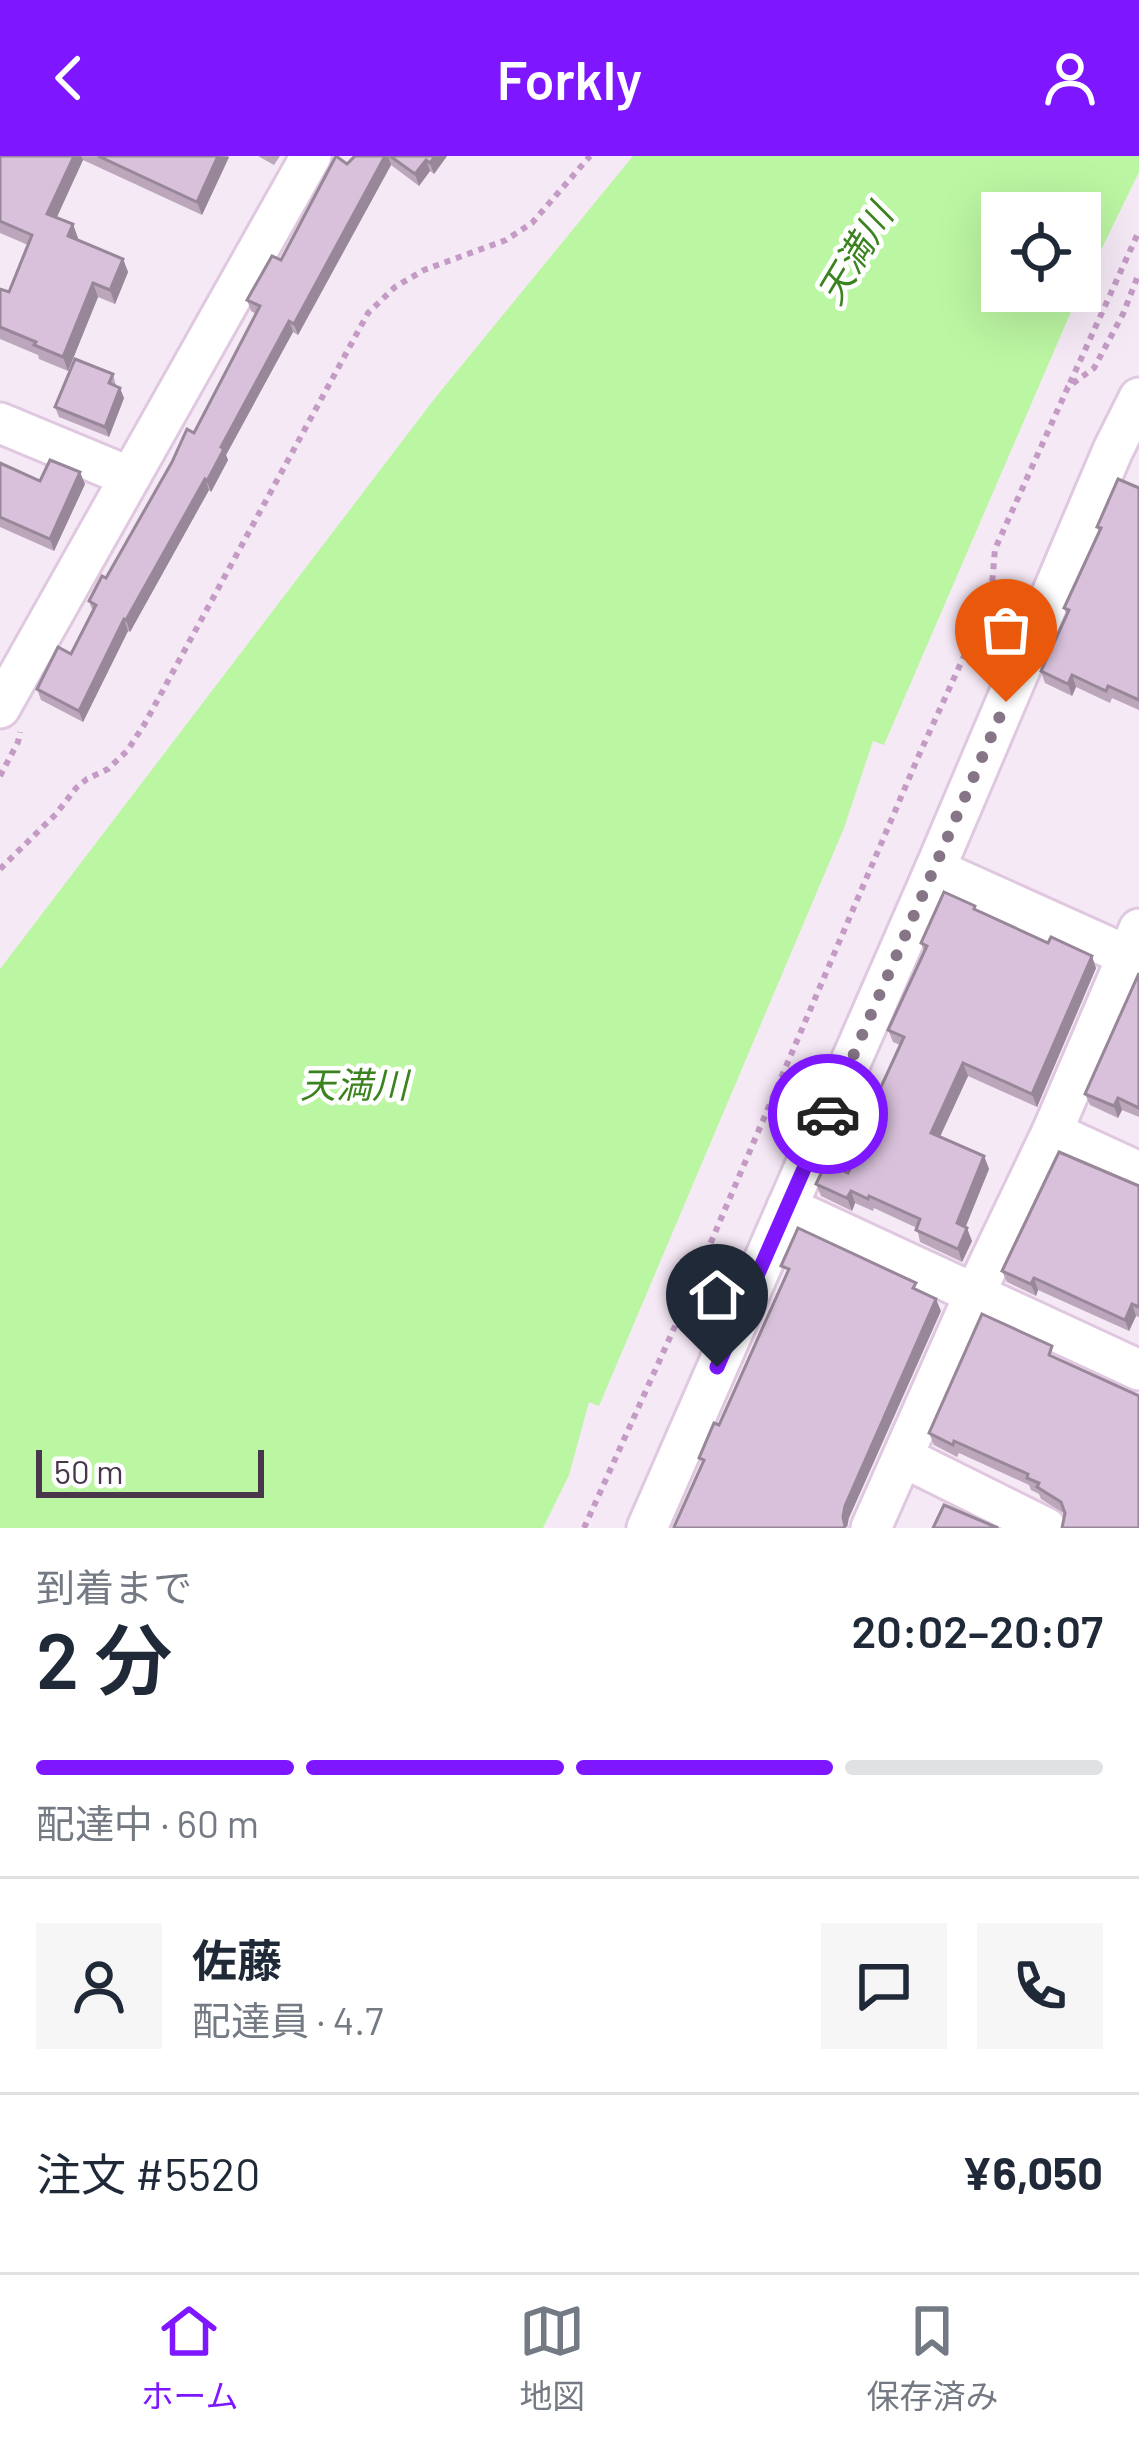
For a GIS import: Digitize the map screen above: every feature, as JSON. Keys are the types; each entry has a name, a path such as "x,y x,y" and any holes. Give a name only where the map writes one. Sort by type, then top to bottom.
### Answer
{"street":[{"path":"11,712 130,477 311,156"},
{"path":"647,1528 934,869 1126,456 1139,398"},
{"path":"0,423 130,477"},
{"path":"872,1528 975,1292 1135,949 934,869"},
{"path":"1052,1132 1139,1172"},
{"path":"787,1207 1139,1370"},
{"path":"903,1457 1046,1528"}],"path":[{"path":"0,869 76,788 127,751 368,314 395,287 424,270 506,240 532,223 590,156"},
{"path":"584,1528 991,597 995,549 1139,231"},
{"path":"1068,387 1094,368 1139,273"},
{"path":"0,776 18,742 11,712"}],"water":[{"name":"天満川","path":"633,156 1139,156 1139,172 1101,250 1101,192 981,192 981,312 1071,312 884,745 873,741 844,828 599,1406 589,1402 569,1475 543,1528 0,1528 0,969 435,398"}],"building":[{"path":"0,156 74,156 47,214 73,224 68,236 123,259 110,290 93,283 63,357 0,327 0,289 9,292 32,235 0,221"},
{"path":"98,156 218,156 197,202"},
{"path":"336,156 347,164 355,156 385,156 294,324 289,321 207,481 124,619 79,711 37,689 58,647 71,654 96,605 89,601 102,576 106,578 187,429 194,433 260,306 247,300 272,256 281,260"},
{"path":"390,156 435,156 415,174"},
{"path":"75,359 113,374 109,383 120,388 105,427 55,407"},
{"path":"50,460 80,472 50,539 0,517 0,463 40,481"},
{"path":"1118,479 1139,488 1139,700 1072,675 1068,684 1041,671"},
{"path":"944,892 1048,943 1051,937 1092,956 1032,1094 963,1063 931,1133 984,1156 957,1223 967,1228 958,1249 916,1230 920,1219 869,1196 851,1191 847,1198 816,1184 826,1163 848,1173 880,1103 875,1100 904,1037 888,1030 927,946 921,943"},
{"path":"1139,973 1139,1108 1118,1098 1114,1106 1085,1094"},
{"path":"1059,1152 1139,1186 1139,1307 1132,1304 1125,1320 1034,1278 1031,1284 1002,1271"},
{"path":"798,1228 916,1283 913,1288 936,1299 845,1506 845,1526 675,1528 714,1423 719,1425 789,1269 781,1266"},
{"path":"982,1314 1052,1346 1049,1355 1139,1396 1139,1528 1062,1528 1061,1502 1037,1487 1039,1483 1027,1478 1028,1474 929,1433"},
{"path":"944,1505 998,1528 933,1528"}],"way so far":[{"path":"828,1114 1006,702"}],"route":[{"path":"717,1367 828,1114"}]}
